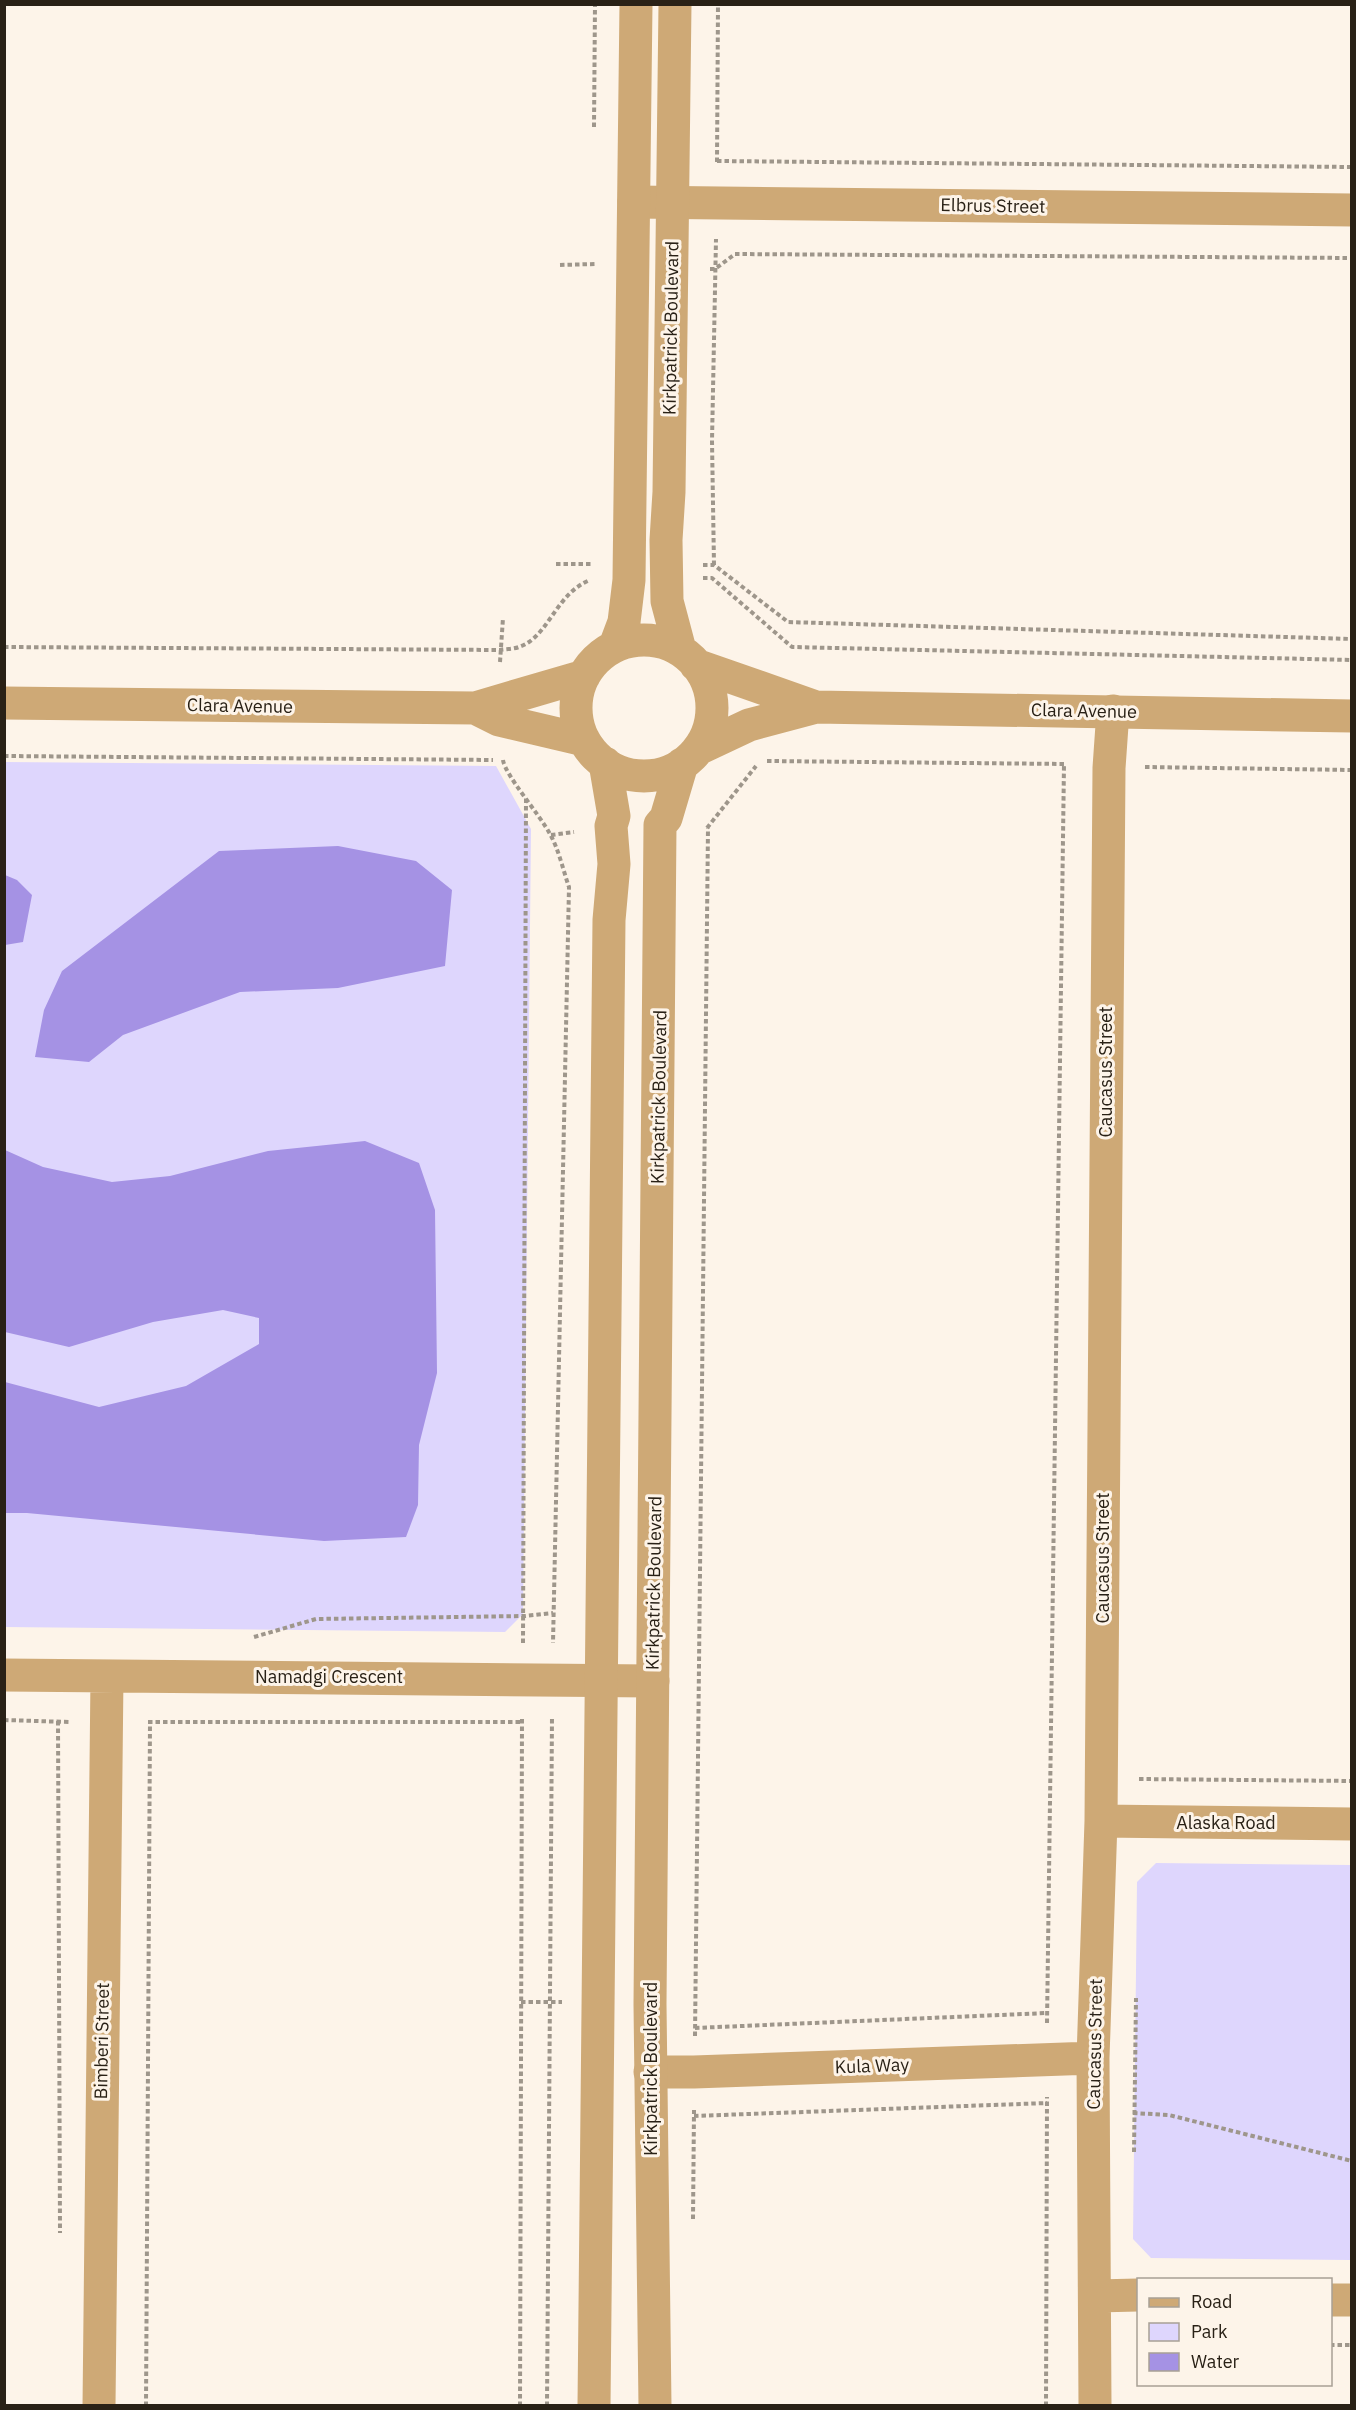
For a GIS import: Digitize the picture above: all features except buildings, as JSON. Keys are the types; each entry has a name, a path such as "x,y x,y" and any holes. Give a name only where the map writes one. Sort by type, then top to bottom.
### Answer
{"street":[{"path":"615,646 624,622 630,564 636,4"},
{"name":"Kirkpatrick Boulevard","path":"675,4 666,564 667,602 688,657"},
{"name":"Elbrus Street","path":"634,202 1352,210"},
{"path":"594,2406 609,920 614,864 611,826 614,816 595,752 577,719 576,697 584,676 597,658 615,646 637,640 659,641 688,657 707,684 712,706 709,728 690,756 661,774 638,776 617,770 595,752"},
{"name":"Clara Avenue","path":"688,657 816,707"},
{"name":"Clara Avenue","path":"4,703 475,708 584,676"},
{"name":"Clara Avenue","path":"690,756 749,725 816,707 1352,716"},
{"name":"Clara Avenue","path":"475,708 499,720 595,752"},
{"name":"Caucasus Street","path":"1095,2406 1093,2058 1101,1821 1108,768 1113,711"},
{"name":"Kirkpatrick Boulevard","path":"655,2406 651,2072 660,825 666,818 690,756"},
{"name":"Namadgi Crescent","path":"4,1675 653,1681"},
{"name":"Bimberi Street","path":"99,2406 107,1676"},
{"name":"Alaska Road","path":"1101,1821 1352,1824"},
{"name":"Kula Way","path":"651,2072 1093,2058"},
{"path":"1096,2296 1137,2295"},
{"path":"1332,2300 1352,2300"}],"path":[{"path":"714,565 712,441 718,4"},
{"path":"717,161 1352,167"},
{"path":"672,267 715,269 735,254 1352,258"},
{"path":"560,265 633,266"},
{"path":"556,564 630,564"},
{"path":"666,564 714,565 788,622 1352,639"},
{"path":"4,756 503,760"},
{"path":"693,2220 708,828 759,761 1352,770"},
{"path":"1046,2406 1047,2013 1064,764"},
{"path":"520,2406 522,1722 537,1679 554,1613 569,887 551,835 526,795 525,1616"},
{"path":"660,825 708,828"},
{"path":"551,835 611,826"},
{"path":"244,1638 256,1637 316,1619 525,1616 554,1613"},
{"path":"537,1679 547,2406"},
{"path":"4,1720 106,1724 522,1722"},
{"path":"58,1721 60,2240"},
{"path":"146,2406 150,1722"},
{"path":"1138,1779 1352,1780"},
{"path":"695,2028 1047,2013"},
{"path":"694,2116 1047,2103"},
{"path":"1093,2111 1169,2115 1352,2162"},
{"path":"1332,2345 1352,2345"}],"green space":[{"path":"5,762 496,766 531,829 523,1614 505,1632 5,1627"},
{"path":"1156,1863 1351,1865 1351,2260 1151,2258 1133,2239 1137,1882"}],"water":[{"path":"338,846 416,861 452,890 445,966 338,988 240,992 123,1035 89,1062 35,1057 44,1010 62,971 219,851"},
{"path":"5,875 17,880 32,895 23,942 5,945"},
{"path":"365,1141 419,1163 435,1210 437,1373 419,1445 418,1505 406,1537 324,1541 27,1513 5,1513 5,1382 99,1407 186,1386 259,1344 259,1318 223,1310 153,1322 69,1347 5,1332 5,1150 43,1167 112,1182 170,1176 268,1151"}]}
